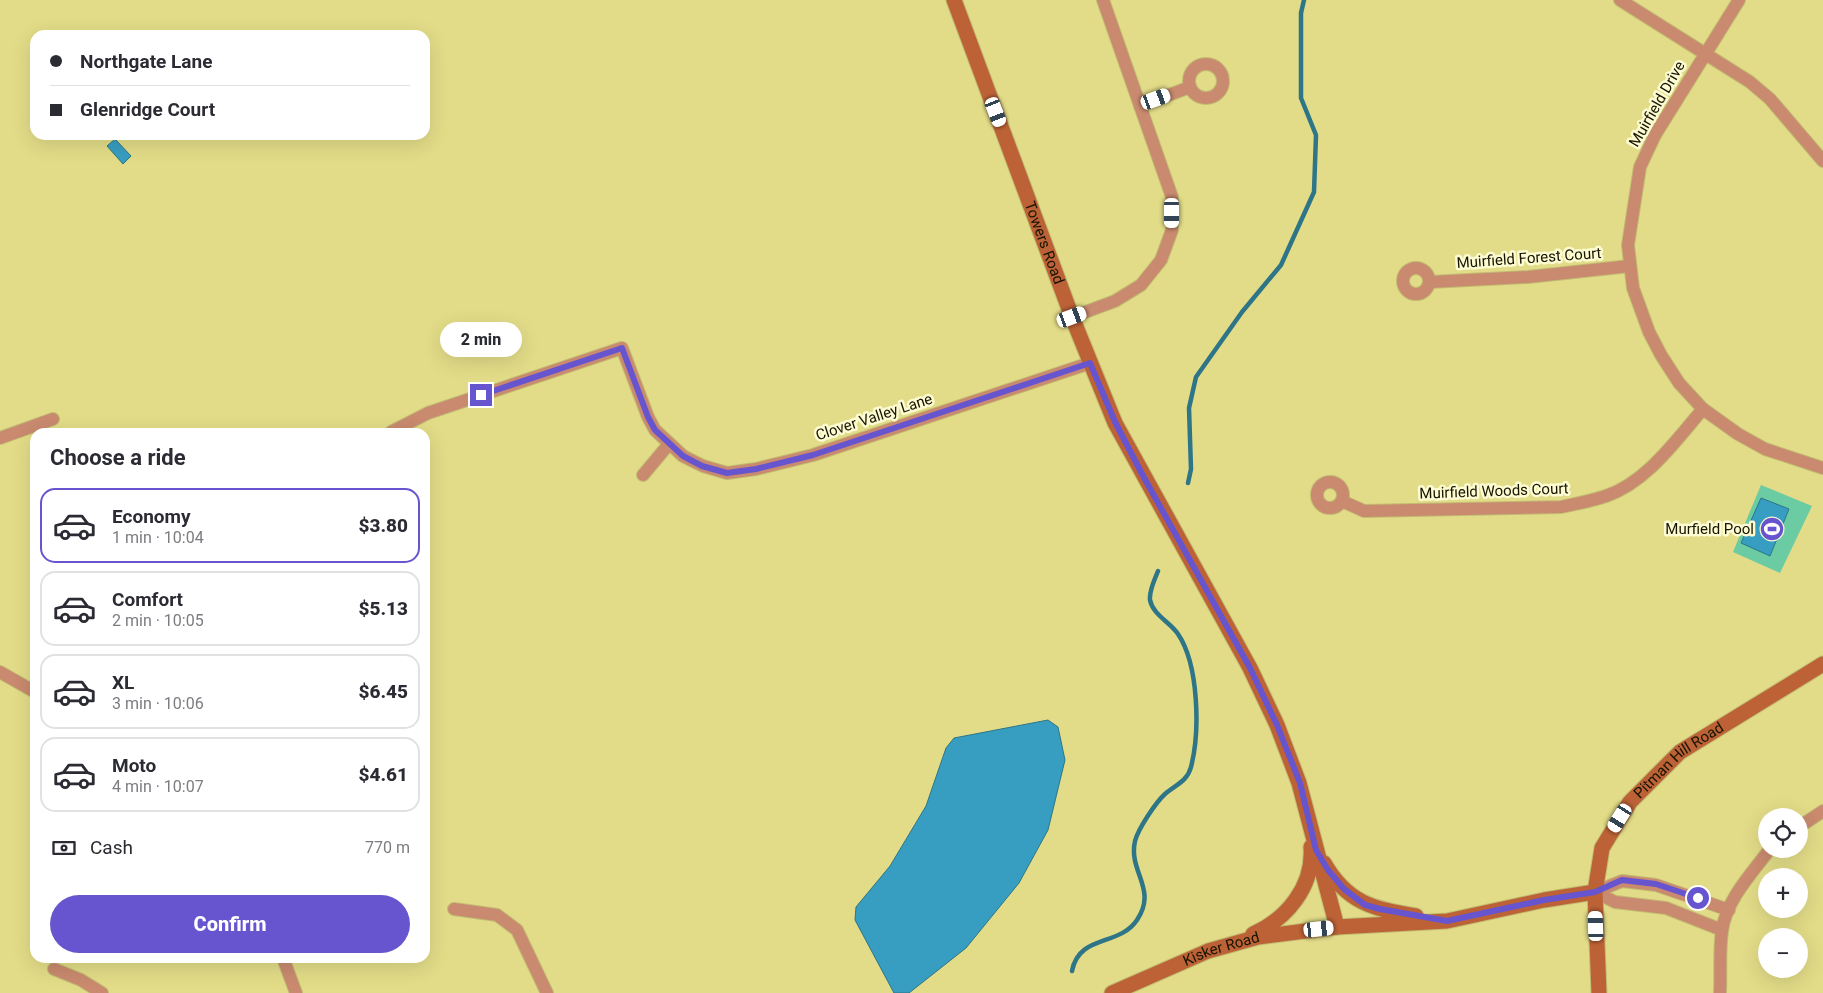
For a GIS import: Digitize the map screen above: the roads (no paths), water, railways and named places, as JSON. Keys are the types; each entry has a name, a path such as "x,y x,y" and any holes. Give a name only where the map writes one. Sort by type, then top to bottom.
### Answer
{"main road":[{"name":"Towers Road","path":"954,0 1072,317 1115,422 1250,668 1280,733 1300,783 1337,927"},
{"name":"Pitman Hill Road","path":"1599,993 1595,892 1602,848 1630,802 1680,752 1823,664"},
{"path":"1234,942 1272,923 1292,904 1305,886 1311,865 1308,818"},
{"path":"1316,850 1328,870 1344,889 1365,905 1447,921"},
{"path":"1337,927 1447,921 1544,900 1595,892"},
{"name":"Kisker Road","path":"1112,993 1208,950 1234,942 1284,933 1337,927"}],"street":[{"path":"1072,317 1115,301 1141,285 1161,260 1172,230 1172,197 1102,0"},
{"path":"1620,0 1704,56 1750,82 1770,99 1823,161"},
{"name":"Muirfield Drive","path":"1739,0 1655,135 1640,168 1628,245 1633,288 1649,332 1661,355 1680,383 1703,409 1738,434 1765,449 1823,468"},
{"path":"1140,106 1190,87"},
{"name":"Muirfield Forest Court","path":"1430,282 1528,277 1630,266"},
{"name":"Clover Valley Lane","path":"399,428 428,413 622,348 648,417 655,430 683,456 702,466 727,473 756,469 813,455 1090,363"},
{"name":"Muirfield Woods Court","path":"1342,501 1364,511 1561,507 1608,496 1641,476 1703,409"},
{"path":"0,438 53,419"},
{"path":"644,475 669,444"},
{"path":"0,672 30,689"},
{"path":"1808,821 1823,811"},
{"path":"1720,993 1722,930 1729,910 1743,884 1763,858"},
{"path":"1595,892 1622,880 1656,884 1729,910"},
{"path":"1652,904 1656,884"},
{"path":"1595,892 1615,902 1652,904 1666,908 1722,930"},
{"path":"454,909 498,915 516,930 547,993"},
{"path":"285,963 296,993"},
{"path":"54,969 81,980 102,993"}],"water":[{"path":"116,140 131,156 123,164 107,146"},
{"path":"1761,498 1789,509 1770,556 1741,543"},
{"path":"1048,720 1058,727 1065,760 1048,830 1019,883 966,948 909,993 894,993 855,920 856,907 890,866 926,806 946,748 954,738"}],"waterway":[{"path":"1188,483 1191,469 1189,408 1196,377 1242,312 1281,265 1314,192 1316,135 1301,98 1301,13 1304,0"},
{"path":"1072,971 1076,959 1083,951 1120,934 1137,920 1143,909 1145,899 1135,862 1135,841 1143,823 1157,803 1165,794 1184,780 1191,767 1196,736 1194,680 1185,647 1178,634 1158,614 1150,600 1151,589 1158,571"}],"place":[{"name":"Murfield Pool","path":"1772,529"}]}
